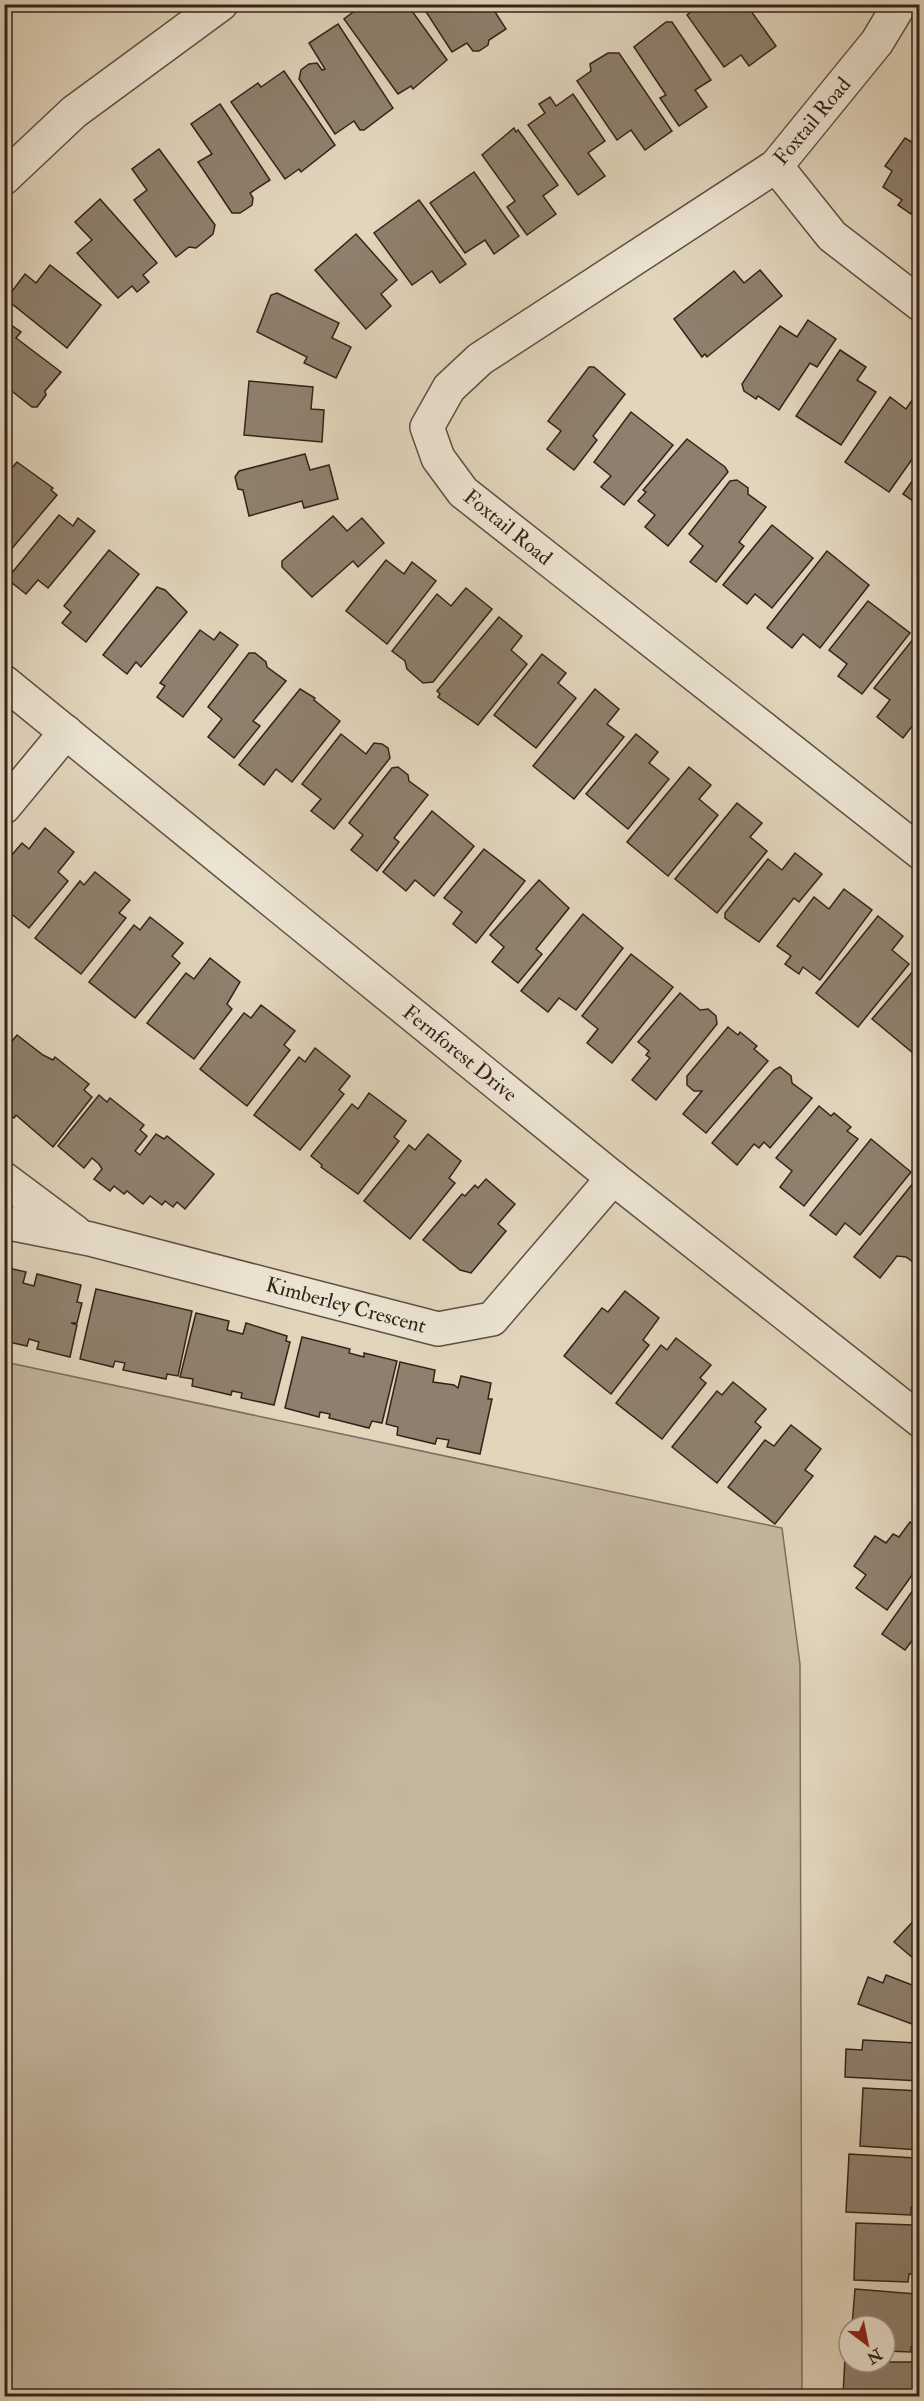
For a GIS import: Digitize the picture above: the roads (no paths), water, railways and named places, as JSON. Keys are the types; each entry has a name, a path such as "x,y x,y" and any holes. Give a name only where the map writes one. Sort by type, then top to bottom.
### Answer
{"street":[{"path":"4,178 74,112 221,4"},
{"name":"Foxtail Road","path":"900,4 877,42 776,166 480,359 450,388 427,427 438,458 463,492 920,852"},
{"path":"776,166 832,236 920,304"},
{"name":"Fernforest Drive","path":"4,682 613,1178 920,1420"},
{"path":"4,807 66,732"},
{"name":"Kimberley Crescent","path":"4,1222 90,1239 438,1329 492,1319 613,1178"},
{"name":"Kimberley Crescent","path":"4,1179 68,1229 90,1239"}]}
